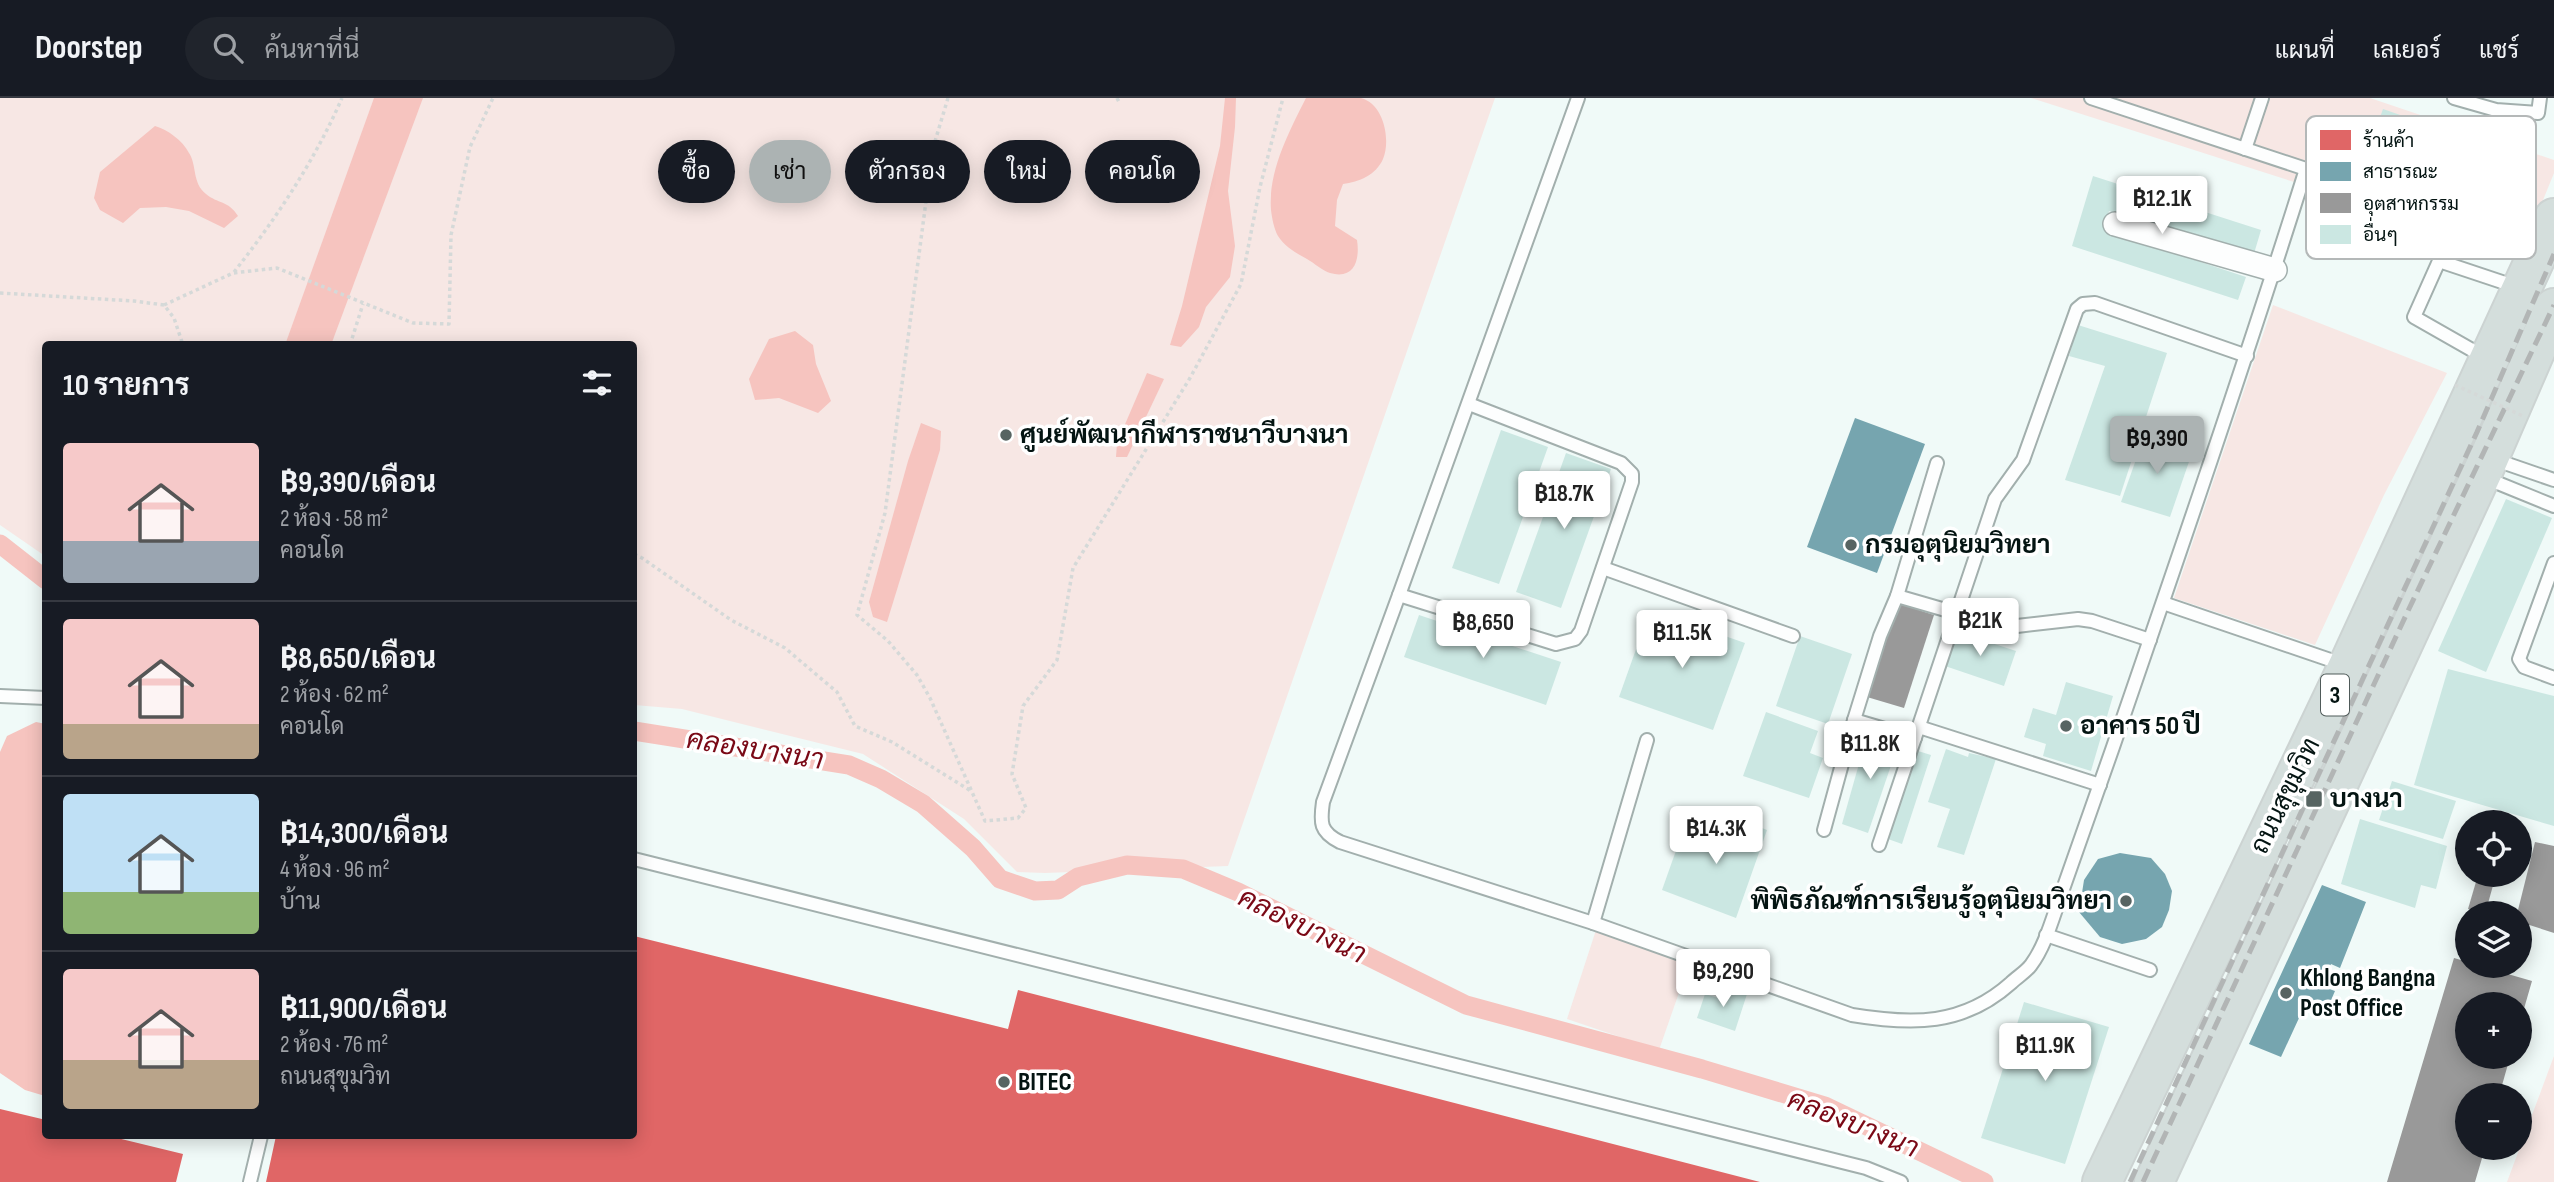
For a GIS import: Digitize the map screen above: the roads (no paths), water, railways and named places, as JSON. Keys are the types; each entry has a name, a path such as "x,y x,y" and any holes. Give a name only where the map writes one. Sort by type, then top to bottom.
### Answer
{"highway":[{"name":"ถนนสุขุมวิท","path":"2105,1176 2348,667 2522,289 2543,254 2554,218"},
{"name":"ถนนสุขุมวิท","path":"2154,1182 2539,353 2554,308"}],"street":[{"path":"2115,224 2275,270"}],"lane":[{"path":"1578,98 1323,802 1321,817 1327,835 1340,842 1593,923 1852,1015 1886,1021 1945,1018 1970,1011 2000,993 2031,965 2046,935 2247,356 2306,169 2091,98"},
{"path":"2245,149 2262,98"},
{"path":"2454,98 2497,110 2538,113 2540,98"},
{"path":"2536,251 2543,254"},
{"path":"2489,360 2414,317 2419,306 2440,261 2522,289"},
{"path":"1879,845 1995,499 2023,460 2077,309 2083,303 2095,303 2247,356"},
{"path":"1399,595 1556,644 1575,639 1581,631 1632,482 1628,468 1469,404"},
{"path":"1824,830 1854,720 1937,463"},
{"path":"2485,467 2554,480"},
{"path":"2485,467 2554,506"},
{"path":"2554,564 2519,659 2524,667 2554,678"},
{"path":"1603,568 1793,636"},
{"path":"1896,596 1987,622 2017,626 2078,619 2150,640"},
{"path":"2163,603 2348,667"},
{"path":"0,697 42,698"},
{"path":"1854,720 1917,733 2100,785"},
{"path":"1593,923 1647,740"},
{"path":"637,860 1866,1168 1901,1182"},
{"path":"2046,935 2150,970"},
{"path":"250,1182 260,1139"}],"waterway":[{"name":"คลองบางนา","path":"0,544 42,577"},
{"name":"คลองบางนา","path":"637,731 849,765 881,779 923,804 973,848 1000,879 1035,891 1058,890 1078,877 1127,865 1183,869 1238,892 1466,1005 1702,1069 1825,1106 1984,1182"}],"railway":[{"path":"2130,1182 2477,432 2554,254"},
{"path":"2143,1182 2407,613 2554,305"}],"place":[{"name":"ศูนย์พัฒนากีฬาราชนาวีบางนา","path":"1006,435"},
{"name":"กรมอุตุนิยมวิทยา","path":"1851,545"},
{"name":"อาคาร 50 ปี","path":"2066,726"},
{"name":"บางนา","path":"2314,799"},
{"name":"พิพิธภัณฑ์การเรียนรู้อุตุนิยมวิทยา","path":"2126,901"},
{"name":"Khlong Bangna Post Office","path":"2286,993"},
{"name":"BITEC","path":"1004,1082"}]}
